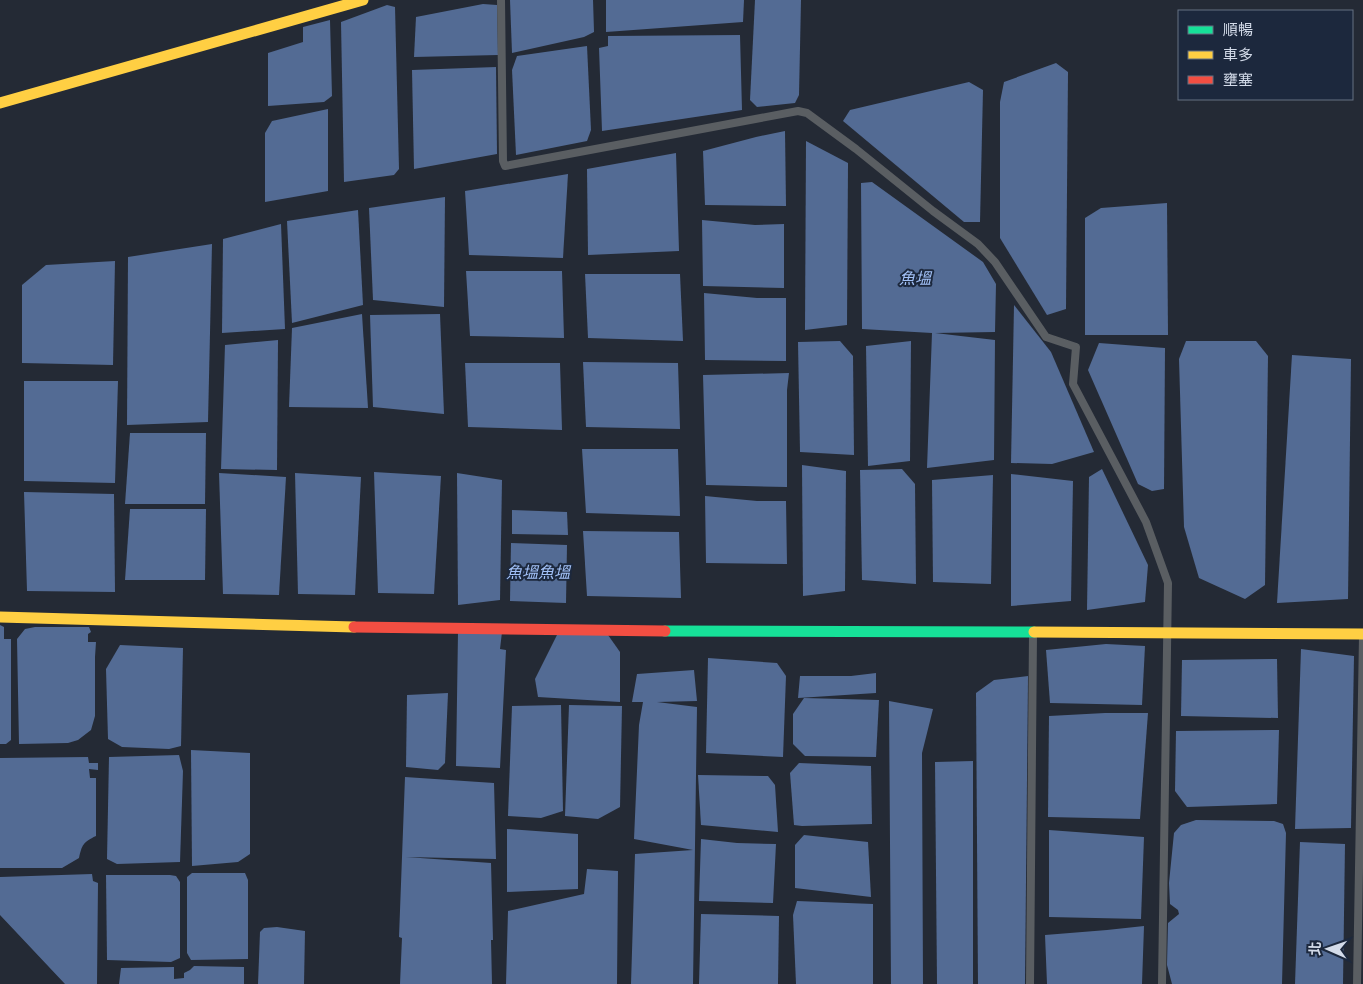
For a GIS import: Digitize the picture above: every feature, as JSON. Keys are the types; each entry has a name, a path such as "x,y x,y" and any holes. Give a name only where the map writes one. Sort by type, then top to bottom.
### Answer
{"street":[{"path":"0,103 363,0"},
{"path":"0,617 184,623 541,630 1363,634"}],"lane":[{"path":"501,0 503,161 505,166 798,111 806,113 978,244 995,262 1046,337 1076,347 1073,384 1146,522 1168,583 1162,984"},
{"path":"1030,984 1033,631"},
{"path":"1357,984 1363,634"}],"water":[{"path":"510,0 593,0 594,32 584,37 512,53"},
{"path":"606,0 744,0 743,22 606,32"},
{"path":"755,0 801,0 799,95 795,103 757,107 750,100"},
{"path":"483,4 497,5 498,55 414,57 416,17"},
{"path":"387,5 395,7 399,169 394,175 344,182 341,22"},
{"path":"330,20 332,96 324,102 268,106 268,53 303,42 303,27"},
{"path":"740,35 742,110 602,131 599,48 608,46 608,36"},
{"path":"587,46 591,130 587,141 516,155 512,70 517,56"},
{"path":"1056,63 1068,72 1066,309 1047,315 1000,238 1000,102 1004,82"},
{"path":"496,67 497,154 414,169 412,70"},
{"path":"969,82 983,90 980,222 964,222 843,121 850,110"},
{"path":"328,109 328,191 265,202 265,133 272,121"},
{"path":"785,131 786,206 705,205 703,151"},
{"path":"806,141 848,163 847,325 805,330"},
{"path":"676,153 679,251 588,255 587,169"},
{"path":"568,174 563,258 469,255 465,191"},
{"name":"魚塭","path":"872,182 983,262 996,284 995,332 935,333 995,340 994,460 927,468 932,333 862,329 861,183"},
{"path":"445,197 444,307 373,300 369,208"},
{"path":"1167,203 1168,335 1085,335 1085,218 1101,208"},
{"path":"358,210 363,305 292,323 287,221"},
{"path":"702,220 755,225 784,224 784,288 703,286"},
{"path":"281,224 285,329 222,333 223,239"},
{"path":"212,244 208,422 127,425 128,257"},
{"path":"115,261 113,365 22,363 22,285 46,265"},
{"path":"466,271 562,271 564,338 470,336"},
{"path":"585,274 680,274 683,341 588,338"},
{"path":"704,293 757,298 786,298 786,361 705,360"},
{"path":"1014,305 1051,352 1094,452 1052,464 1011,463"},
{"path":"362,314 368,408 289,407 292,328"},
{"path":"440,314 444,414 373,407 370,315"},
{"path":"278,340 277,470 221,469 225,345"},
{"path":"840,341 853,356 854,455 800,452 798,342"},
{"path":"911,341 910,461 868,466 866,346"},
{"path":"1186,341 1256,341 1268,356 1265,585 1245,599 1199,578 1184,527 1179,359"},
{"path":"1099,343 1165,348 1164,489 1152,491 1138,484 1088,370"},
{"path":"1292,355 1351,359 1348,599 1277,603"},
{"path":"583,362 678,363 680,429 586,427"},
{"path":"465,363 560,363 562,430 468,427"},
{"path":"789,373 787,390 787,487 706,485 703,375"},
{"path":"24,381 118,381 115,483 24,481"},
{"path":"130,433 206,433 205,504 125,504"},
{"path":"582,449 678,449 680,516 586,513"},
{"path":"802,465 846,471 845,591 803,596"},
{"path":"902,469 915,484 916,584 862,580 860,470"},
{"path":"1102,469 1148,565 1145,602 1087,610 1089,477"},
{"path":"374,472 441,476 434,594 378,593"},
{"path":"219,473 286,477 279,595 223,594"},
{"path":"295,473 361,477 355,595 298,594"},
{"path":"457,473 502,480 500,600 458,605"},
{"path":"1011,474 1073,481 1071,601 1011,606"},
{"path":"993,475 991,584 933,582 932,480"},
{"path":"24,492 114,494 115,592 27,591"},
{"path":"705,496 757,501 786,501 787,564 706,563"},
{"path":"130,509 206,509 205,580 125,580"},
{"path":"512,510 567,512 568,535 512,534"},
{"path":"583,531 679,532 681,598 587,596"},
{"name":"魚塭魚塭","path":"511,543 567,545 566,603 510,601"},
{"path":"0,625 4,627 4,639 11,639 11,740 6,744 0,744"},
{"path":"35,627 89,627 91,632 88,634 88,642 96,642 95,716 91,730 78,740 68,743 19,744 17,639 25,629"},
{"path":"458,632 502,632 500,649 506,650 500,768 456,766"},
{"path":"557,635 608,635 620,652 620,702 538,697 535,679"},
{"path":"1106,644 1145,646 1142,705 1050,703 1046,650"},
{"path":"120,645 183,648 181,746 169,749 122,747 108,739 106,669"},
{"path":"1301,649 1354,656 1351,828 1295,829"},
{"path":"708,658 777,663 786,676 783,757 706,753"},
{"path":"1277,659 1278,718 1181,716 1182,660"},
{"path":"694,670 697,701 657,702 697,707 693,984 631,984 635,854 693,850 634,839 639,725 643,702 632,702 637,674"},
{"path":"876,673 876,693 798,698 800,676 851,676"},
{"path":"1028,676 1025,984 978,984 976,693 994,680"},
{"path":"448,693 445,763 438,770 406,767 407,695"},
{"path":"804,698 879,700 876,757 805,756 793,744 793,714"},
{"path":"889,701 933,709 922,753 923,984 891,984"},
{"path":"561,705 563,811 541,818 508,816 512,706"},
{"path":"569,705 622,706 620,807 598,819 565,816"},
{"path":"1148,713 1140,819 1048,817 1049,716"},
{"path":"1279,730 1277,804 1187,807 1175,791 1176,731"},
{"path":"191,750 250,753 250,854 238,862 192,866"},
{"path":"179,755 183,771 180,862 117,864 107,859 109,757"},
{"path":"88,757 89,763 98,763 98,770 89,769 90,778 96,778 96,836 84,844 79,858 62,868 0,868 0,758"},
{"path":"973,761 973,984 937,984 935,762"},
{"path":"799,763 871,766 872,824 794,825 790,773"},
{"path":"698,775 768,776 775,785 778,832 701,825"},
{"path":"405,777 494,783 496,859 406,857 491,863 492,984 400,984 402,938 399,937"},
{"path":"1196,820 1274,821 1283,824 1286,833 1282,984 1172,984 1167,965 1168,923 1179,914 1178,910 1170,904 1169,883 1174,833 1181,825"},
{"path":"507,829 578,834 578,889 507,892"},
{"path":"1049,830 1144,837 1141,919 1049,917"},
{"path":"804,835 868,842 871,897 795,888 795,845"},
{"path":"701,839 737,843 776,844 773,903 699,901"},
{"path":"1300,842 1345,844 1343,984 1295,984"},
{"path":"587,869 618,871 617,984 506,984 508,911 584,894"},
{"path":"192,873 245,873 248,880 248,959 191,960 187,953 187,877"},
{"path":"92,874 93,881 98,883 97,984 65,984 0,915 0,877"},
{"path":"106,875 176,876 180,882 180,958 171,962 107,960"},
{"path":"797,901 873,904 873,984 796,984 793,915"},
{"path":"701,914 779,916 778,984 699,984"},
{"path":"1144,926 1142,984 1047,984 1045,935"},
{"path":"277,927 305,931 304,984 258,984 260,932 264,928"},
{"path":"194,966 244,967 244,984 119,984 121,968 174,967 174,979 184,978 184,973"}],"traffic: fast":[{"path":"665,631 1034,632"}],"traffic: slow":[{"path":"0,103 363,0"},
{"path":"0,617 354,627"},
{"path":"1034,632 1363,634"}],"traffic: jam":[{"path":"354,627 665,631"}]}
